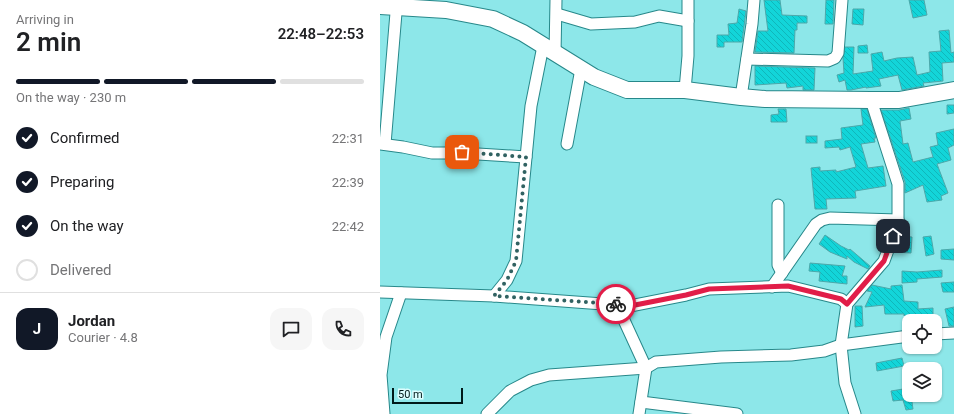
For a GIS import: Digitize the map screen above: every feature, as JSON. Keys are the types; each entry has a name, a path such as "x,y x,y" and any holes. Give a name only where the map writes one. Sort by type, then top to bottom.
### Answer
{"street":[{"path":"494,296 507,280 516,261 531,106 549,50 557,14 556,0"},
{"path":"685,90 688,56 688,0"},
{"path":"741,97 754,0"},
{"path":"747,59 828,61 835,58 838,53 842,0"},
{"path":"397,4 383,144 432,153 462,152 526,157"},
{"path":"380,6 397,4 446,5 493,19 523,33 594,77 627,90 685,90 741,97 872,100 899,100 954,90"},
{"path":"557,14 591,24 635,22 659,16 688,21"},
{"path":"566,144 581,69"},
{"path":"855,414 845,383 841,345 847,304 884,261 898,223 898,184 872,100"},
{"path":"778,205 778,264 782,273"},
{"path":"772,287 816,224 822,220 830,218 898,220"},
{"path":"380,292 494,296 630,306 709,289 788,286 841,299 847,304"},
{"path":"384,414 381,375 386,337 402,293"},
{"path":"617,304 646,368 639,414"},
{"path":"942,334 954,333"},
{"path":"487,414 510,391 531,380 543,376 646,368 656,362 824,351 841,345 902,337"},
{"path":"641,402 737,414"}],"building":[{"path":"764,0 780,0 782,15 807,16 807,23 797,23 797,30 795,30 794,53 755,52 758,31 768,31"},
{"path":"826,0 834,0 833,24 825,24"},
{"path":"909,0 924,0 927,15 913,18"},
{"path":"739,9 746,11 742,42 724,42 724,47 717,47 717,35 729,35 728,24 737,23"},
{"path":"853,9 864,9 863,25 852,24"},
{"path":"949,30 951,53 954,52 954,62 942,63 943,81 923,83 924,86 902,90 898,75 879,79 881,86 851,90 847,90 845,80 839,82 837,75 844,73 843,58 845,47 854,47 853,74 873,71 871,54 882,52 884,61 913,57 917,75 930,72 929,52 941,51 939,31"},
{"path":"867,45 868,53 858,53 858,46"},
{"path":"755,66 815,68 814,90 803,90 803,86 787,88 786,83 755,85"},
{"path":"947,105 954,105 954,113 947,114"},
{"path":"909,108 911,119 900,121 903,144 908,143 913,162 933,157 930,147 938,145 936,133 954,129 954,145 948,148 951,160 937,164 948,193 941,196 942,200 927,202 923,185 905,193 905,182 881,110 899,110"},
{"path":"778,109 786,109 787,122 771,122 771,115 779,114"},
{"path":"861,109 867,109 876,138 874,138 875,142 861,144 868,168 883,166 886,186 855,191 856,198 826,199 827,209 815,209 811,168 820,167 820,171 836,170 836,172 856,167 850,147 840,150 839,147 825,148 825,141 842,139 841,128 863,125"},
{"path":"806,136 817,136 817,143 806,143"},
{"path":"825,235 841,246 849,250 850,249 870,266 868,269 854,262 847,256 847,259 830,252 819,244"},
{"path":"901,236 912,237 911,253 895,252"},
{"path":"931,236 934,254 926,256 923,237"},
{"path":"954,249 954,260 941,259 941,250"},
{"path":"810,263 845,266 842,276 847,276 847,284 819,281 820,272 809,271"},
{"path":"942,270 942,277 917,279 917,282 902,283 902,271 917,272"},
{"path":"954,282 954,292 943,292 941,283"},
{"path":"872,285 891,289 891,286 902,285 904,301 918,302 918,309 933,308 933,314 885,314 884,305 865,307 872,292 867,291"},
{"path":"855,306 862,306 863,326 855,327"},
{"path":"954,307 954,326 949,326 945,309"},
{"path":"902,358 903,362 902,366 877,371 876,363"},
{"path":"902,389 902,400 893,401 891,391"},
{"path":"904,402 912,402 913,409 906,410"}],"way so far":[{"path":"462,152 526,157 516,261 507,280 494,296 616,304"}],"route":[{"path":"616,304 630,306 709,289 788,286 841,299 847,304 884,261 893,236"}]}
